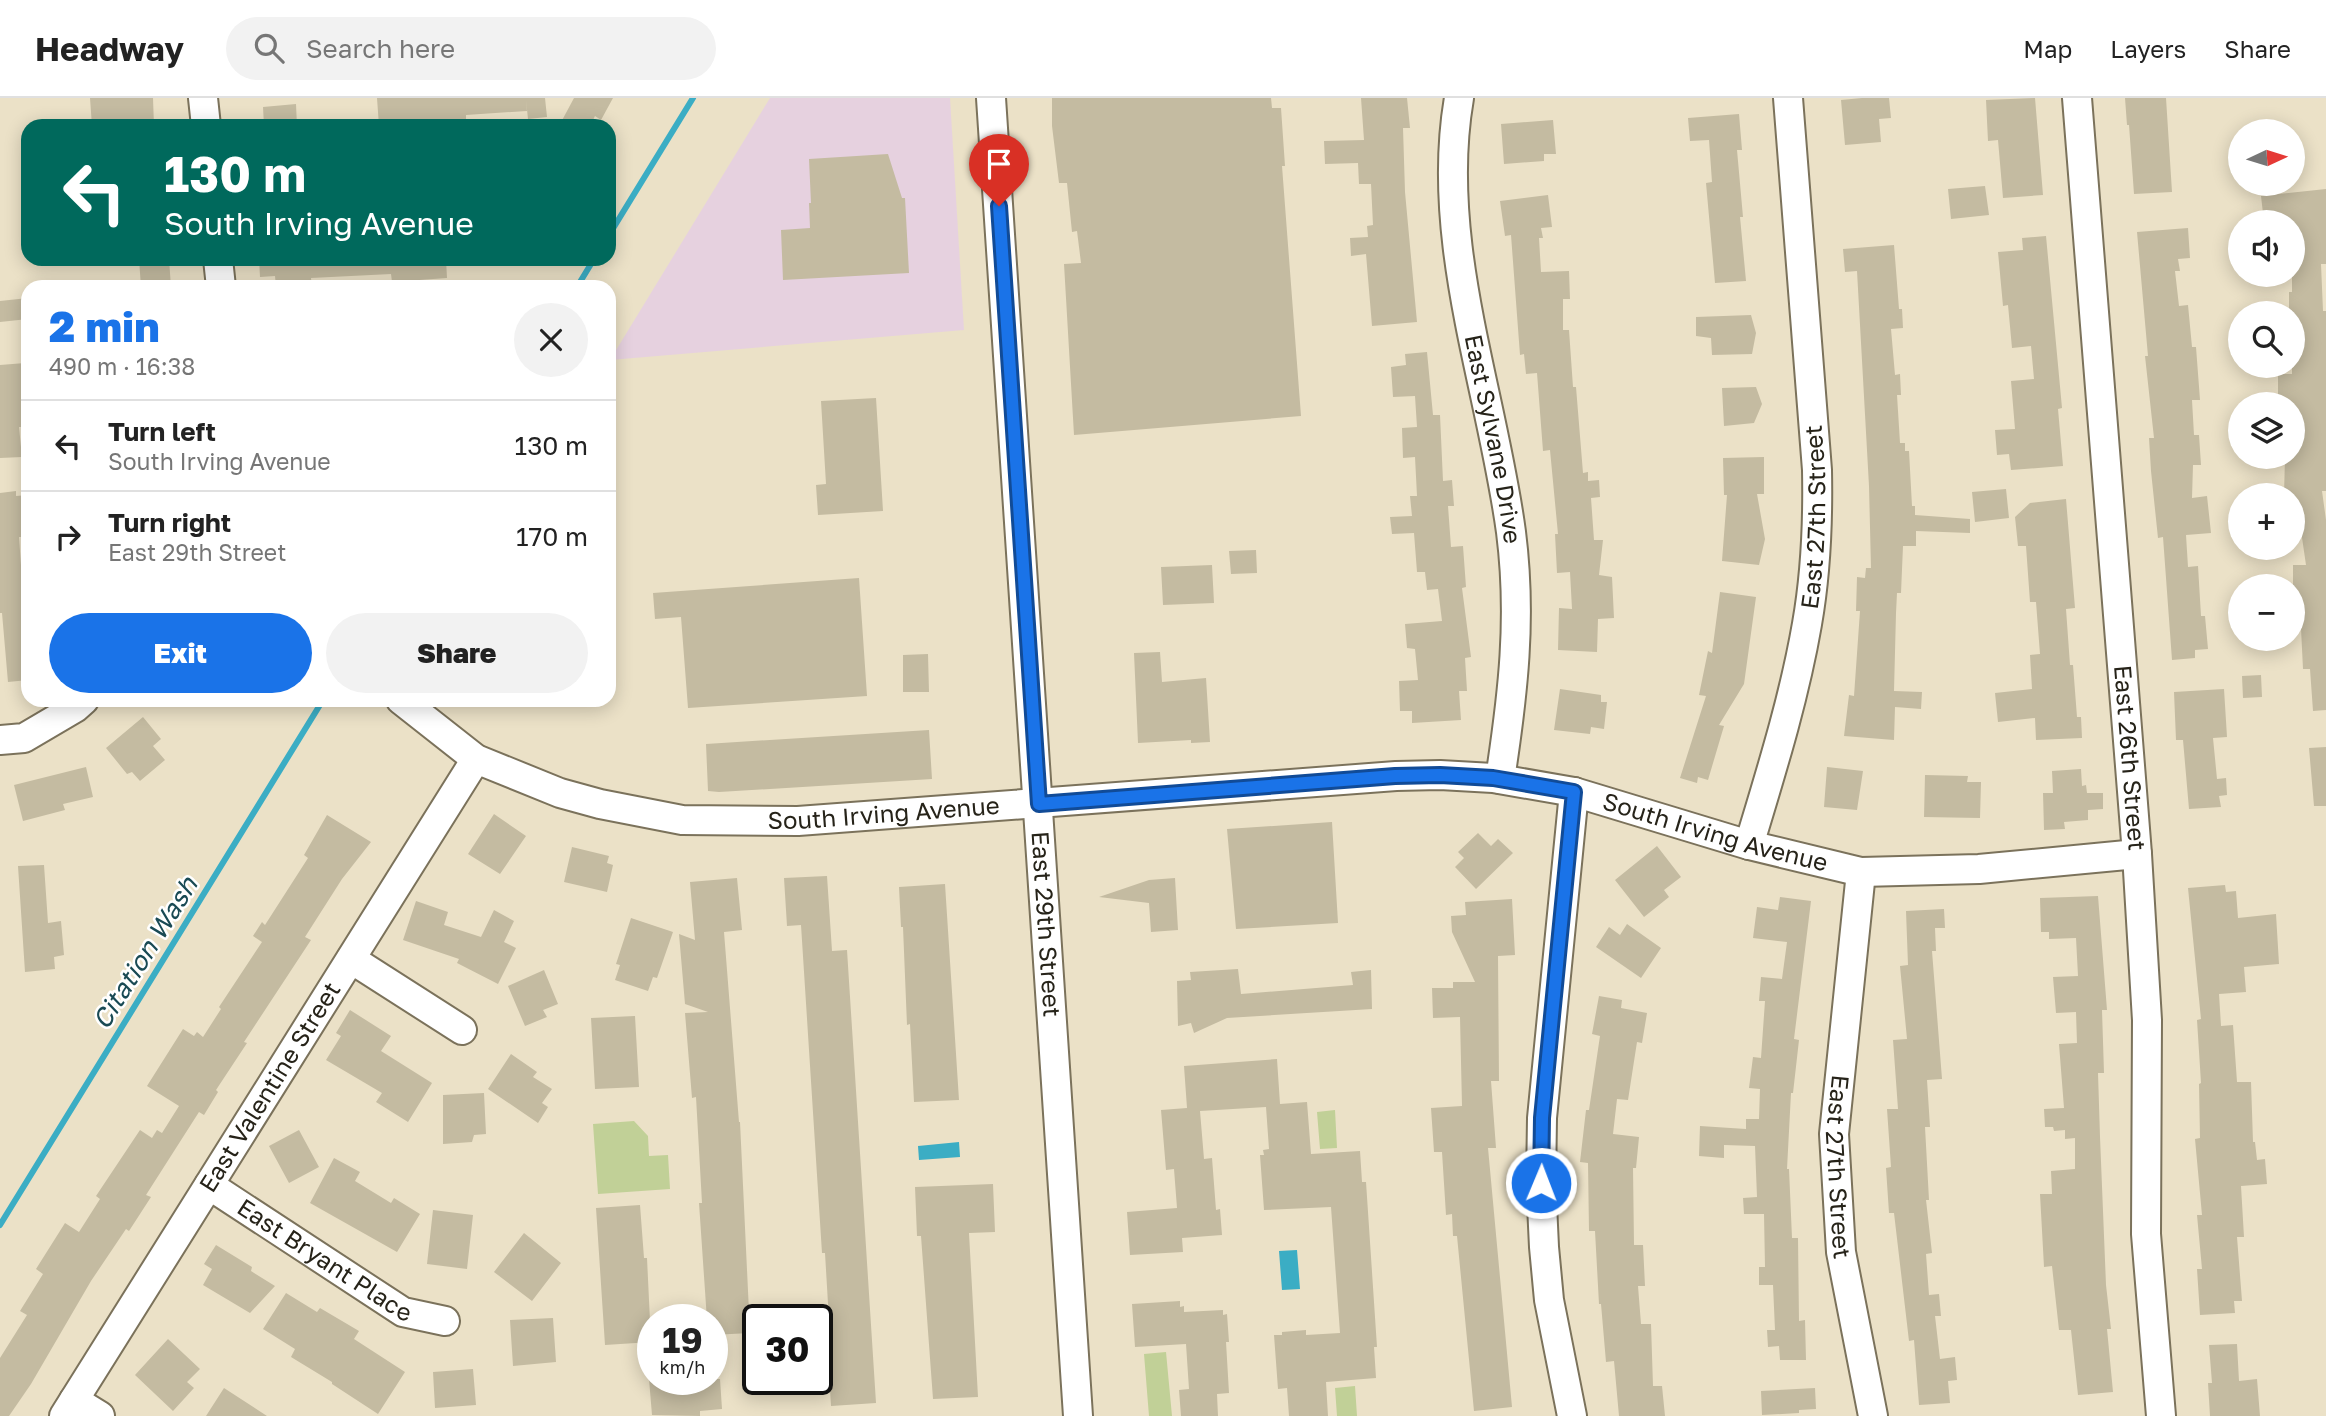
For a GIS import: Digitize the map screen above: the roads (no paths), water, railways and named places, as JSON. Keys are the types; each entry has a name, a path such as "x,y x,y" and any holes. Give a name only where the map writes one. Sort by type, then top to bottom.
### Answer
{"street":[{"path":"204,98 206,119"},
{"name":"East 29th Street","path":"991,98 1078,1416"},
{"name":"East Sylvane Drive","path":"1459,98 1454,181 1456,232 1467,305 1504,491 1516,583 1517,645 1500,779"},
{"name":"East 27th Street","path":"1749,845 1796,684 1808,621 1817,518 1817,470 1788,98"},
{"name":"East 26th Street","path":"2077,98 2137,854 2147,1020 2146,1234 2161,1416"},
{"path":"0,740 24,738 76,707"},
{"name":"South Irving Avenue","path":"410,707 476,759 560,793 682,820 798,821 1395,776 1440,775 1500,779 1574,792 1749,845 1861,872 1979,869 2137,854"},
{"name":"East Valentine Street","path":"69,1408 476,759"},
{"path":"1572,1416 1549,1300 1541,1183 1542,1118 1574,792"},
{"name":"East 27th Street","path":"1861,872 1834,1134 1841,1252 1873,1416"},
{"path":"351,960 462,1030"},
{"name":"East Bryant Place","path":"209,1185 403,1312 446,1321"},
{"path":"69,1408 100,1416"}],"water":[{"path":"959,1142 960,1157 919,1160 918,1146"},
{"path":"1297,1250 1300,1289 1282,1290 1279,1251"}],"waterway":[{"name":"Citation Wash","path":"616,224 693,98"},
{"name":"Citation Wash","path":"581,280 590,266"},
{"name":"Citation Wash","path":"0,1225 319,707"}]}
